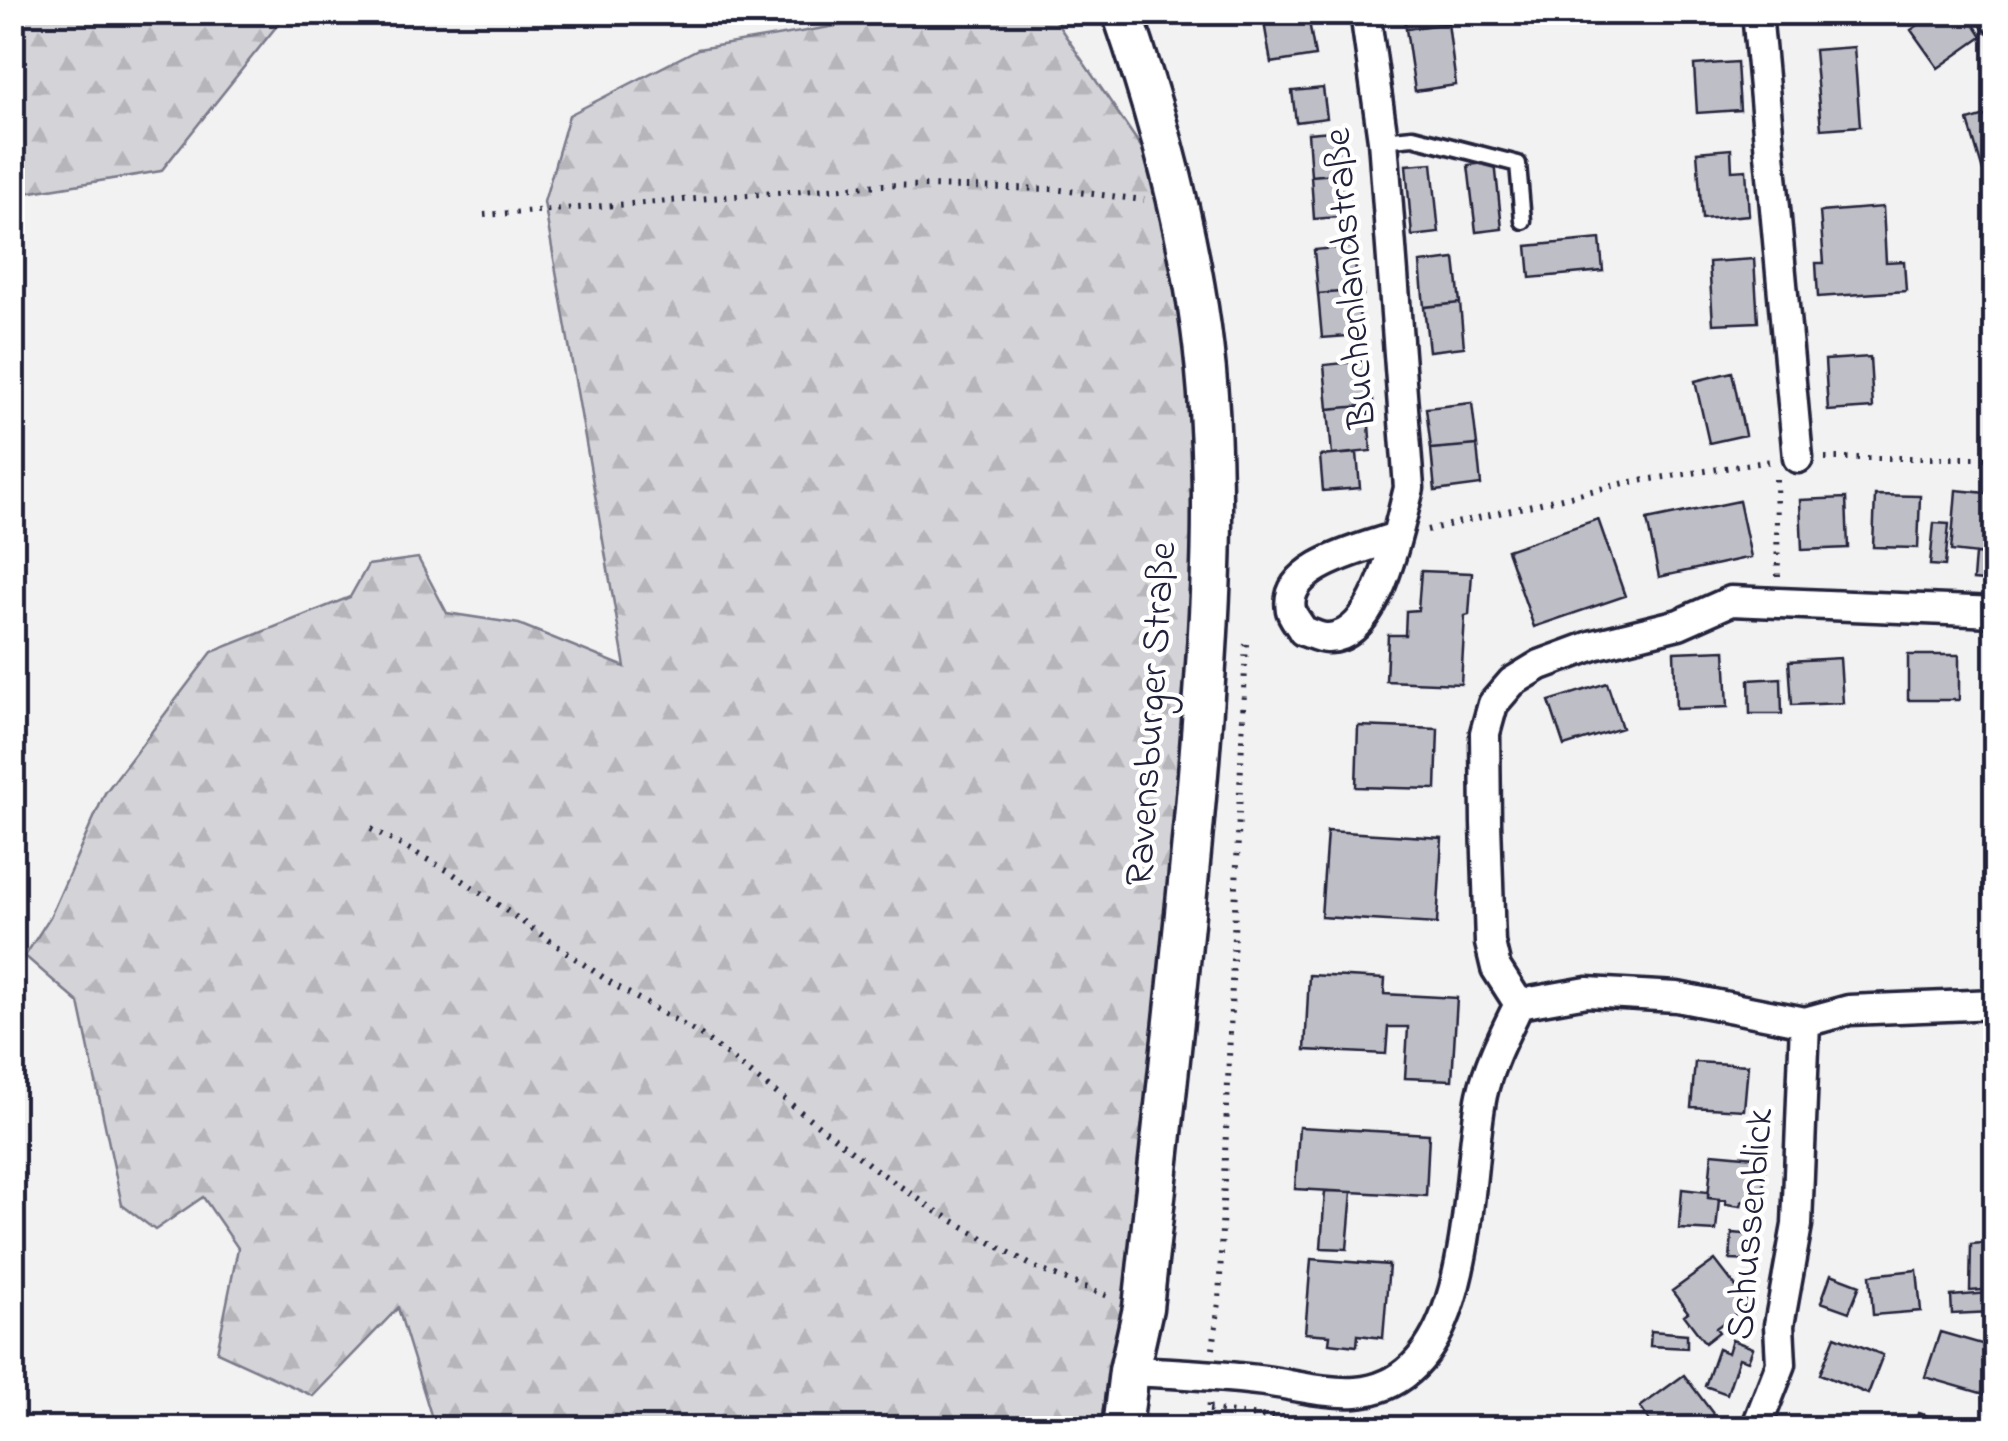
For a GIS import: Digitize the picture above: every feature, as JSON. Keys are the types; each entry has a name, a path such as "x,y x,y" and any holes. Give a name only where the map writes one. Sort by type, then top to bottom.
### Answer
{"main road":[{"name":"Ravensburger Straße","path":"1122,12 1156,114 1180,204 1201,329 1209,417 1211,520 1207,651 1190,859 1143,1308 1122,1428"}],"street":[{"name":"Buchenlandstraße","path":"1365,12 1383,140 1409,488 1396,537"},
{"path":"1757,12 1787,459"},
{"path":"1520,1004 1496,968 1490,943 1486,733 1493,704 1512,682 1540,665 1594,645 1679,624 1731,601 1996,612"},
{"path":"1520,1004 1587,992 1659,996 1804,1022 1849,1010 1996,1004"},
{"path":"1129,1371 1210,1374 1353,1392 1382,1387 1411,1369 1435,1340 1446,1311 1464,1244 1482,1094 1500,1043 1520,1004"},
{"name":"Schussenblick","path":"1756,1428 1780,1364 1778,1324 1797,1225 1804,1022"}],"lane":[{"path":"1383,140 1414,137 1518,164 1523,221"}],"path":[{"path":"484,216 882,185 1053,190 1180,204"},
{"path":"1396,537 1625,482 1787,459 1996,458"},
{"path":"1779,602 1787,459"},
{"path":"371,829 449,871 614,985 701,1035 875,1169 936,1210 1038,1269 1143,1308"},
{"path":"1209,1410 1303,1422"},
{"path":"1322,1424 1360,1428"}],"green space":[{"path":"13,12 287,13 161,171 13,195"},
{"path":"914,13 1050,13 1180,204 1211,520 1125,1428 435,1428 398,1308 313,1396 217,1352 238,1248 203,1197 155,1230 122,1205 79,1003 25,956 50,917 105,793 212,652 350,597 368,565 418,558 447,613 519,624 625,667 544,202 569,115 698,49"}],"building":[{"path":"1263,12 1308,12 1308,15 1264,22"},
{"path":"1404,12 1447,12 1448,23 1406,29"},
{"path":"1686,12 1731,12 1732,21 1687,25"},
{"path":"1937,12 1966,12 1982,37 1938,68 1911,30"},
{"path":"1308,15 1315,56 1271,63 1264,22"},
{"path":"1448,23 1456,85 1415,91 1406,29"},
{"path":"1854,47 1860,126 1821,129 1814,50"},
{"path":"1737,62 1740,110 1697,113 1694,65"},
{"path":"1323,88 1327,118 1296,122 1292,91"},
{"path":"1996,113 1996,168 1983,171 1968,121"},
{"path":"1344,130 1347,173 1311,176 1308,133"},
{"path":"1731,149 1732,171 1746,170 1749,215 1702,219 1697,152"},
{"path":"1495,162 1502,229 1476,232 1468,165"},
{"path":"1432,163 1439,233 1412,236 1406,165"},
{"path":"1347,173 1351,216 1314,219 1311,176"},
{"path":"1883,207 1886,262 1904,261 1906,291 1818,297 1816,263 1824,263 1820,212"},
{"path":"1600,239 1603,271 1530,278 1527,246"},
{"path":"1354,246 1357,285 1362,285 1363,290 1318,294 1314,250"},
{"path":"1455,259 1460,303 1424,307 1420,263"},
{"path":"1754,259 1758,322 1713,324 1709,262"},
{"path":"1363,290 1363,295 1358,296 1361,335 1322,338 1318,294"},
{"path":"1460,303 1464,347 1429,351 1424,307"},
{"path":"1870,357 1873,408 1828,411 1825,360"},
{"path":"1364,361 1367,400 1373,400 1373,405 1328,409 1324,365"},
{"path":"1732,372 1745,435 1709,443 1695,381"},
{"path":"1472,403 1477,445 1431,449 1426,408"},
{"path":"1373,405 1373,412 1368,412 1371,451 1332,455 1328,409"},
{"path":"1477,445 1481,485 1435,491 1431,449"},
{"path":"1357,453 1360,488 1323,491 1320,456"},
{"path":"1956,490 1996,494 1996,556 1951,551"},
{"path":"1875,495 1920,496 1918,548 1873,547"},
{"path":"1846,498 1848,548 1802,550 1800,500"},
{"path":"1739,501 1751,557 1659,577 1647,520"},
{"path":"1598,519 1625,596 1534,627 1507,550"},
{"path":"1934,523 1949,524 1945,566 1930,565"},
{"path":"1975,554 1996,556 1996,582 1973,580"},
{"path":"1421,571 1472,573 1461,684 1386,681 1388,635 1405,635 1406,611 1418,610"},
{"path":"1725,650 1728,707 1676,709 1674,652"},
{"path":"1908,655 1959,655 1959,700 1908,700"},
{"path":"1840,658 1843,703 1792,705 1789,661"},
{"path":"1781,678 1782,714 1750,714 1749,680"},
{"path":"1607,683 1622,728 1564,746 1549,701"},
{"path":"1358,726 1438,729 1436,789 1356,787"},
{"path":"1327,831 1442,838 1437,924 1321,917"},
{"path":"1309,975 1385,979 1384,994 1457,998 1452,1080 1405,1078 1408,1027 1388,1027 1386,1054 1305,1050"},
{"path":"1695,1062 1748,1065 1744,1110 1691,1107"},
{"path":"1299,1127 1429,1134 1426,1196 1295,1189"},
{"path":"1712,1153 1766,1158 1762,1203 1742,1201 1741,1206 1708,1198"},
{"path":"1682,1189 1708,1192 1708,1198 1719,1199 1716,1231 1679,1229"},
{"path":"1325,1191 1352,1192 1347,1249 1321,1248"},
{"path":"1732,1233 1756,1235 1755,1261 1730,1260"},
{"path":"1996,1242 1996,1289 1970,1291 1971,1244"},
{"path":"1311,1259 1389,1265 1383,1338 1358,1335 1357,1346 1329,1343 1330,1335 1305,1333"},
{"path":"1715,1260 1749,1304 1716,1328 1719,1332 1705,1343 1672,1291"},
{"path":"1917,1270 1921,1311 1873,1315 1870,1275"},
{"path":"1831,1274 1860,1285 1849,1312 1821,1302"},
{"path":"1991,1293 1992,1312 1952,1314 1951,1296"},
{"path":"1651,1331 1687,1334 1687,1348 1650,1346"},
{"path":"1940,1332 1996,1348 1984,1394 1925,1377"},
{"path":"1835,1336 1883,1355 1868,1394 1820,1374"},
{"path":"1732,1340 1753,1348 1748,1361 1739,1358 1727,1394 1705,1386 1718,1349 1728,1353"},
{"path":"1684,1375 1717,1419 1705,1428 1654,1428 1640,1407"},
{"path":"1918,1413 1968,1428 1914,1428"}]}
